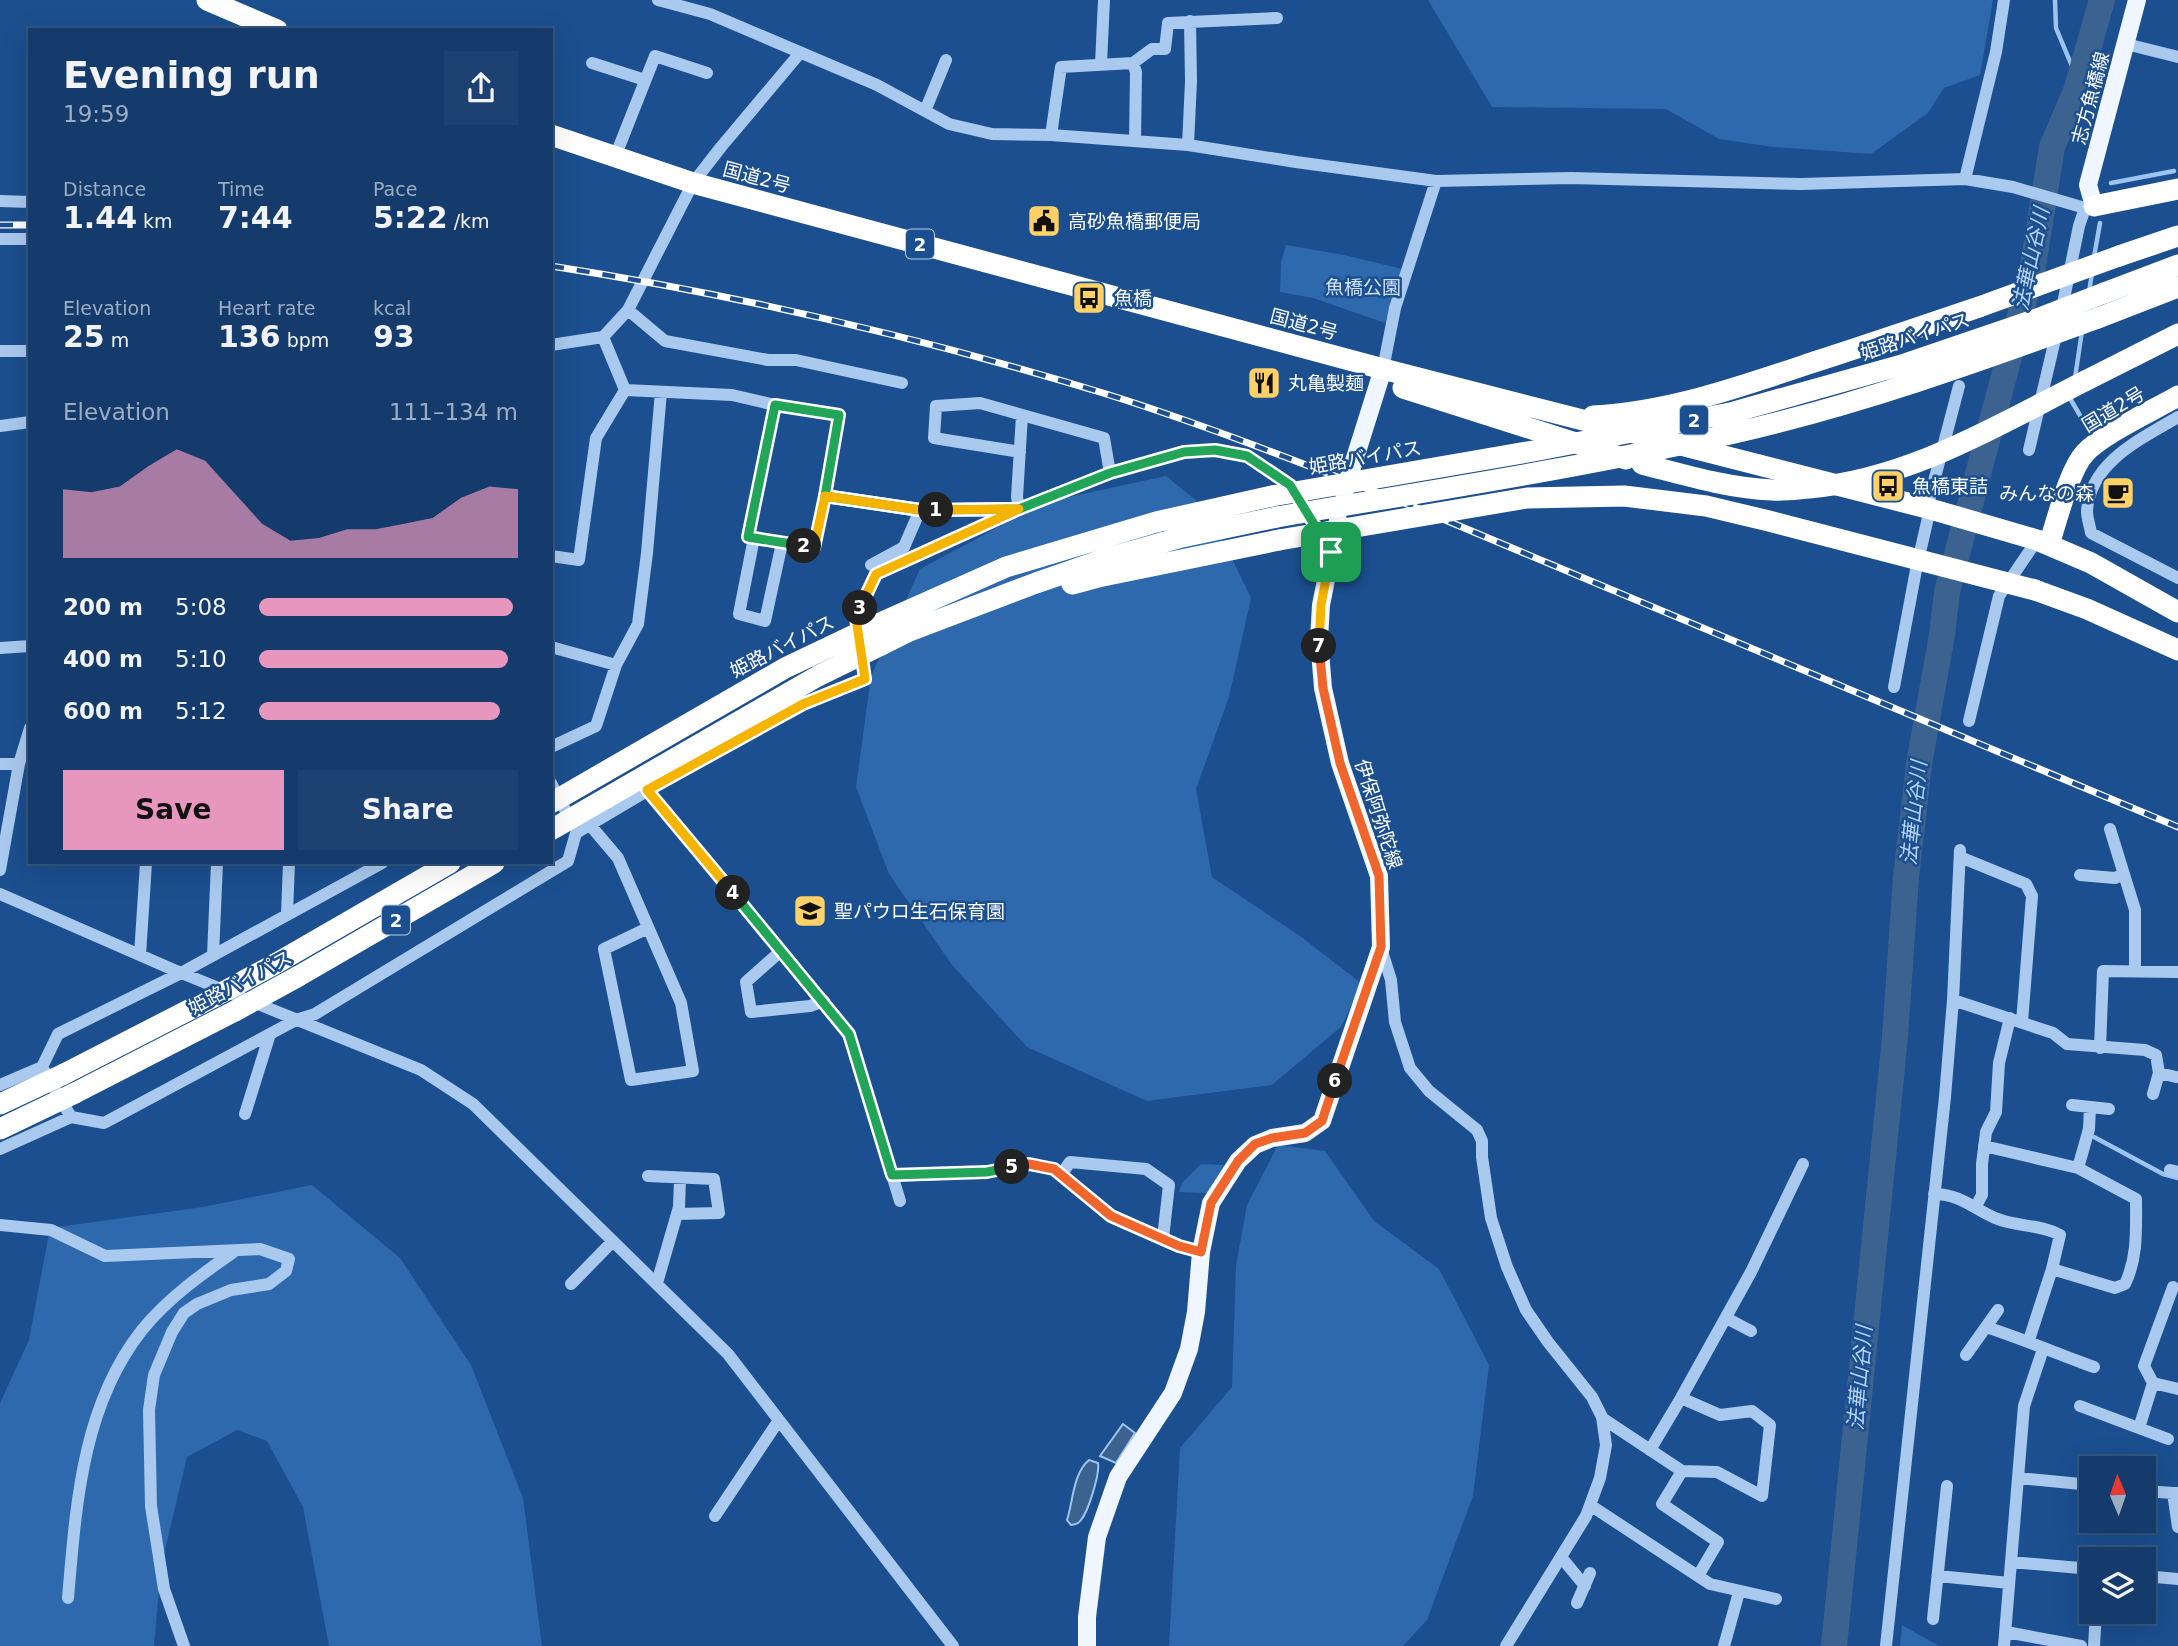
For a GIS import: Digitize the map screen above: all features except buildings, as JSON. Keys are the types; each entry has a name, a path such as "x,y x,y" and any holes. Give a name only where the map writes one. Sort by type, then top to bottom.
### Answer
{"highway":[{"path":"208,0 272,28"},
{"name":"国道2号","path":"553,136 693,183 1292,345 1381,375 1570,417 1929,509 2036,540 2091,563 2178,612"},
{"path":"2084,206 2178,189"},
{"path":"1570,417 1624,414 1678,403 1768,378 2178,236"},
{"name":"姫路バイパス","path":"553,829 818,676 876,636 1006,568 1156,522 1272,496 1539,450 1730,413 1905,365 2037,319 2178,265"},
{"name":"姫路バイパス","path":"553,802 785,668 876,636 906,632 1105,559 1182,537 1277,517 1548,472 1732,434 1975,363 2178,287"},
{"path":"1381,375 1642,464 1724,486 1775,491 1857,482 1901,469 1947,451 2178,334"},
{"name":"国道2号","path":"2036,540 2084,454 2100,440 2178,396"},
{"path":"906,632 1098,577 1279,540 1527,498 1624,496 1706,506 2035,590 2087,609 2178,650"},
{"name":"姫路バイパス","path":"0,1104 214,998 448,864"},
{"name":"姫路バイパス","path":"0,1129 235,1011 492,864"}],"main road":[{"name":"志方魚橋線","path":"2084,206 2137,0"},
{"name":"伊保阿弥陀線","path":"1087,1646 1087,1617 1097,1537 1118,1477 1173,1393 1189,1349 1201,1252 1211,1203 1238,1161 1255,1144 1272,1138 1305,1133 1322,1121 1381,947 1379,876 1340,763 1323,688 1318,639 1321,605 1349,473 1381,375"}],"street":[{"path":"659,0 697,4 800,53 877,85 949,124 992,134 1051,135 1188,145 1436,181 1572,178 1801,184 1965,179 2013,187 2084,206 2029,450"},
{"path":"1101,64 1104,0"},
{"path":"1965,179 1996,52 2004,0"},
{"path":"1051,135 1061,67 1133,62 1152,49 1165,49 1168,23 1277,18"},
{"path":"1188,145 1190,21"},
{"path":"2126,44 2178,57"},
{"path":"553,345 603,337 628,310 693,183 800,53"},
{"path":"615,157 655,56 707,73"},
{"path":"925,111 946,60"},
{"path":"1133,62 1136,72 1135,141"},
{"path":"592,63 645,80"},
{"path":"1381,375 1395,308 1436,181"},
{"path":"0,201 28,202"},
{"path":"0,239 28,239"},
{"path":"628,310 666,341 768,360 796,360 897,377"},
{"path":"603,337 625,390"},
{"path":"0,351 28,351"},
{"path":"1894,687 1929,509 1959,386"},
{"path":"625,390 732,395 839,415 814,548 748,537 775,405"},
{"path":"553,556 579,560 597,438 625,390"},
{"path":"553,746 596,726 615,665 638,624 661,392"},
{"path":"1020,452 934,438 936,406 980,404 1104,438 1110,473"},
{"path":"1019,509 1017,498 1023,415"},
{"path":"2178,417 2120,452 2093,485 2087,512 2091,533 2178,578"},
{"path":"0,426 28,422"},
{"path":"576,833 647,790 803,704 865,679 856,618 876,574 1019,509 1110,473 1184,452 1215,450 1247,456 1290,485 1331,552"},
{"path":"825,496 920,510 1019,509"},
{"path":"871,565 904,547 920,510"},
{"path":"754,538 739,614 765,621 782,543"},
{"path":"1969,721 1999,596 2036,540"},
{"path":"0,648 28,646"},
{"path":"553,648 615,665"},
{"path":"0,870 28,738"},
{"path":"0,764 22,770"},
{"path":"0,1149 71,1117 104,1123 296,1020 315,1014 568,860 576,833 553,787"},
{"path":"647,790 849,1034 900,1201"},
{"path":"590,825 618,858 681,1003 693,1071 631,1080 604,949 648,928"},
{"path":"2110,830 2136,910 2135,971"},
{"path":"1886,1646 1953,1000 1960,854 2026,884 2032,896 2016,1020 2001,1051 1992,1083 1996,1112 1986,1132 1982,1195 1976,1206"},
{"path":"140,955 146,864"},
{"path":"213,955 217,864"},
{"path":"287,913 289,864"},
{"path":"0,1085 42,1067 58,1034 181,972 380,864"},
{"path":"2080,875 2115,878 2124,874"},
{"path":"0,894 140,955 421,1070 473,1104 728,1354 953,1646"},
{"path":"1381,947 1391,980 1395,1022 1410,1068 1429,1091 1477,1130 1482,1141 1490,1218 1507,1267 1526,1310 1592,1397 1602,1418 1606,1445 1600,1478 1586,1516 1506,1646"},
{"path":"781,951 746,982 751,1012 824,1002"},
{"path":"2100,1048 2103,971 2178,972"},
{"path":"1953,1000 2059,1035 2067,1044 2145,1050 2156,1055 2159,1073 2153,1094"},
{"path":"245,1114 270,1034"},
{"path":"42,1067 71,1117"},
{"path":"2159,1073 2176,1077"},
{"path":"2072,1105 2109,1109"},
{"path":"2078,1168 2088,1129 2090,1107"},
{"path":"1984,1146 2078,1168 2136,1199 2137,1240 2130,1274 2125,1284 2115,1288 2052,1269"},
{"path":"1061,1175 1070,1162 1146,1169 1169,1185 1163,1238"},
{"path":"892,1175 987,1172 1029,1164 1054,1169 1111,1216 1179,1246 1201,1252"},
{"path":"1650,1450 1763,1250 1802,1164"},
{"path":"648,1175 714,1179 719,1213 677,1214"},
{"path":"657,1283 677,1214 680,1179"},
{"path":"1934,1194 1945,1194 1976,1206 1995,1218 2049,1229 2060,1235 2029,1340"},
{"path":"0,1225 51,1230 105,1256 260,1250 289,1259 286,1271 269,1284 231,1290 197,1304 184,1313 172,1332 154,1374 149,1410 151,1506 164,1589 184,1646"},
{"path":"571,1284 613,1241"},
{"path":"68,1598 78,1493 95,1418 114,1375 142,1330 189,1283 236,1250"},
{"path":"2139,1428 2153,1383 2144,1366 2173,1287"},
{"path":"1966,1355 1998,1310"},
{"path":"1726,1318 1751,1331"},
{"path":"1986,1327 2029,1340 2043,1349 2094,1367"},
{"path":"2004,1646 2024,1406 2043,1349"},
{"path":"2153,1383 2178,1390"},
{"path":"1602,1418 1682,1471 1717,1472 1762,1496 1770,1425 1752,1411 1720,1415 1681,1398"},
{"path":"2080,1406 2168,1439"},
{"path":"715,1516 779,1420"},
{"path":"1682,1471 1662,1504 1718,1542 1698,1576"},
{"path":"2018,1478 2079,1484"},
{"path":"1933,1619 1947,1486"},
{"path":"2156,1492 2176,1493 2178,1527"},
{"path":"1590,1505 1710,1584 1776,1599"},
{"path":"1561,1558 1588,1580 1577,1603"},
{"path":"2011,1562 2079,1568"},
{"path":"1938,1576 2009,1583"},
{"path":"2156,1577 2178,1579"},
{"path":"1724,1646 1740,1592"},
{"path":"2094,1646 2095,1624"},
{"path":"2006,1632 2081,1646"}],"green space":[{"path":"1428,0 1993,0 1980,75 1944,88 1928,113 1871,154 1773,147 1719,139 1666,109 1492,107"},
{"name":"魚橋公園","path":"1286,245 1402,269 1385,323 1313,298 1280,292 1281,262"},
{"path":"1166,476 1209,511 1251,598 1229,697 1196,789 1212,877 1300,936 1361,983 1342,1026 1272,1085 1147,1101 1027,1047 952,965 889,874 856,787 871,676 920,569 1045,502"},
{"path":"1278,1145 1325,1151 1374,1221 1439,1269 1489,1365 1473,1496 1427,1620 1403,1646 1169,1646 1180,1448 1232,1387 1236,1265 1247,1205"},
{"path":"1201,1164 1224,1165 1211,1190 1206,1193 1179,1192 1182,1183"},
{"path":"312,1185 400,1258 471,1365 523,1498 542,1646 329,1646 303,1507 267,1441 237,1430 187,1457 161,1567 154,1646 0,1646 0,1403 29,1340 50,1228 203,1207"},
{"path":"1902,1625 1939,1646 1900,1646"}],"shaded area":[{"path":"1123,1424 1135,1433 1116,1463 1100,1456"},
{"path":"1089,1460 1098,1463 1095,1484 1084,1516 1071,1525 1067,1520 1074,1488 1080,1472"}],"waterway":[{"path":"2055,0 2056,28 2079,83"},
{"name":"法華山谷川","path":"1834,1646 1895,1037 1906,877 1919,764 1947,592 2033,266 2052,147 2076,91 2102,0"},
{"path":"2111,183 2174,171"},
{"path":"2094,257 2100,223"},
{"path":"2089,292 2092,273"},
{"path":"2075,378 2082,331"},
{"path":"2071,397 2085,424"},
{"path":"2094,1137 2163,1174 2178,1178"}],"railway":[{"path":"0,225 28,225"},
{"path":"553,266 761,304 898,336 1035,373 1180,418 1407,504 2178,827"}],"place":[{"name":"高砂魚橋郵便局","path":"1044,221"},
{"name":"魚橋","path":"1089,298"},
{"name":"丸亀製麺","path":"1264,383"},
{"name":"魚橋東詰","path":"1888,486"},
{"name":"みんなの森","path":"2118,493"},
{"name":"聖パウロ生石保育園","path":"810,911"}],"route":[{"path":"1331,552 1290,485 1247,456 1215,450 1184,452 1110,473 1019,509 920,510 825,496 839,415 775,405 748,537 814,548 825,496 920,510 1019,509 876,574 856,618 865,679 803,704 647,790 849,1034 892,1175 987,1172 1029,1164 1054,1169 1111,1216 1179,1246 1201,1252 1211,1203 1238,1161 1255,1144 1272,1138 1305,1133 1322,1121 1381,947 1379,876 1340,763 1323,688 1318,639 1331,552"}]}
